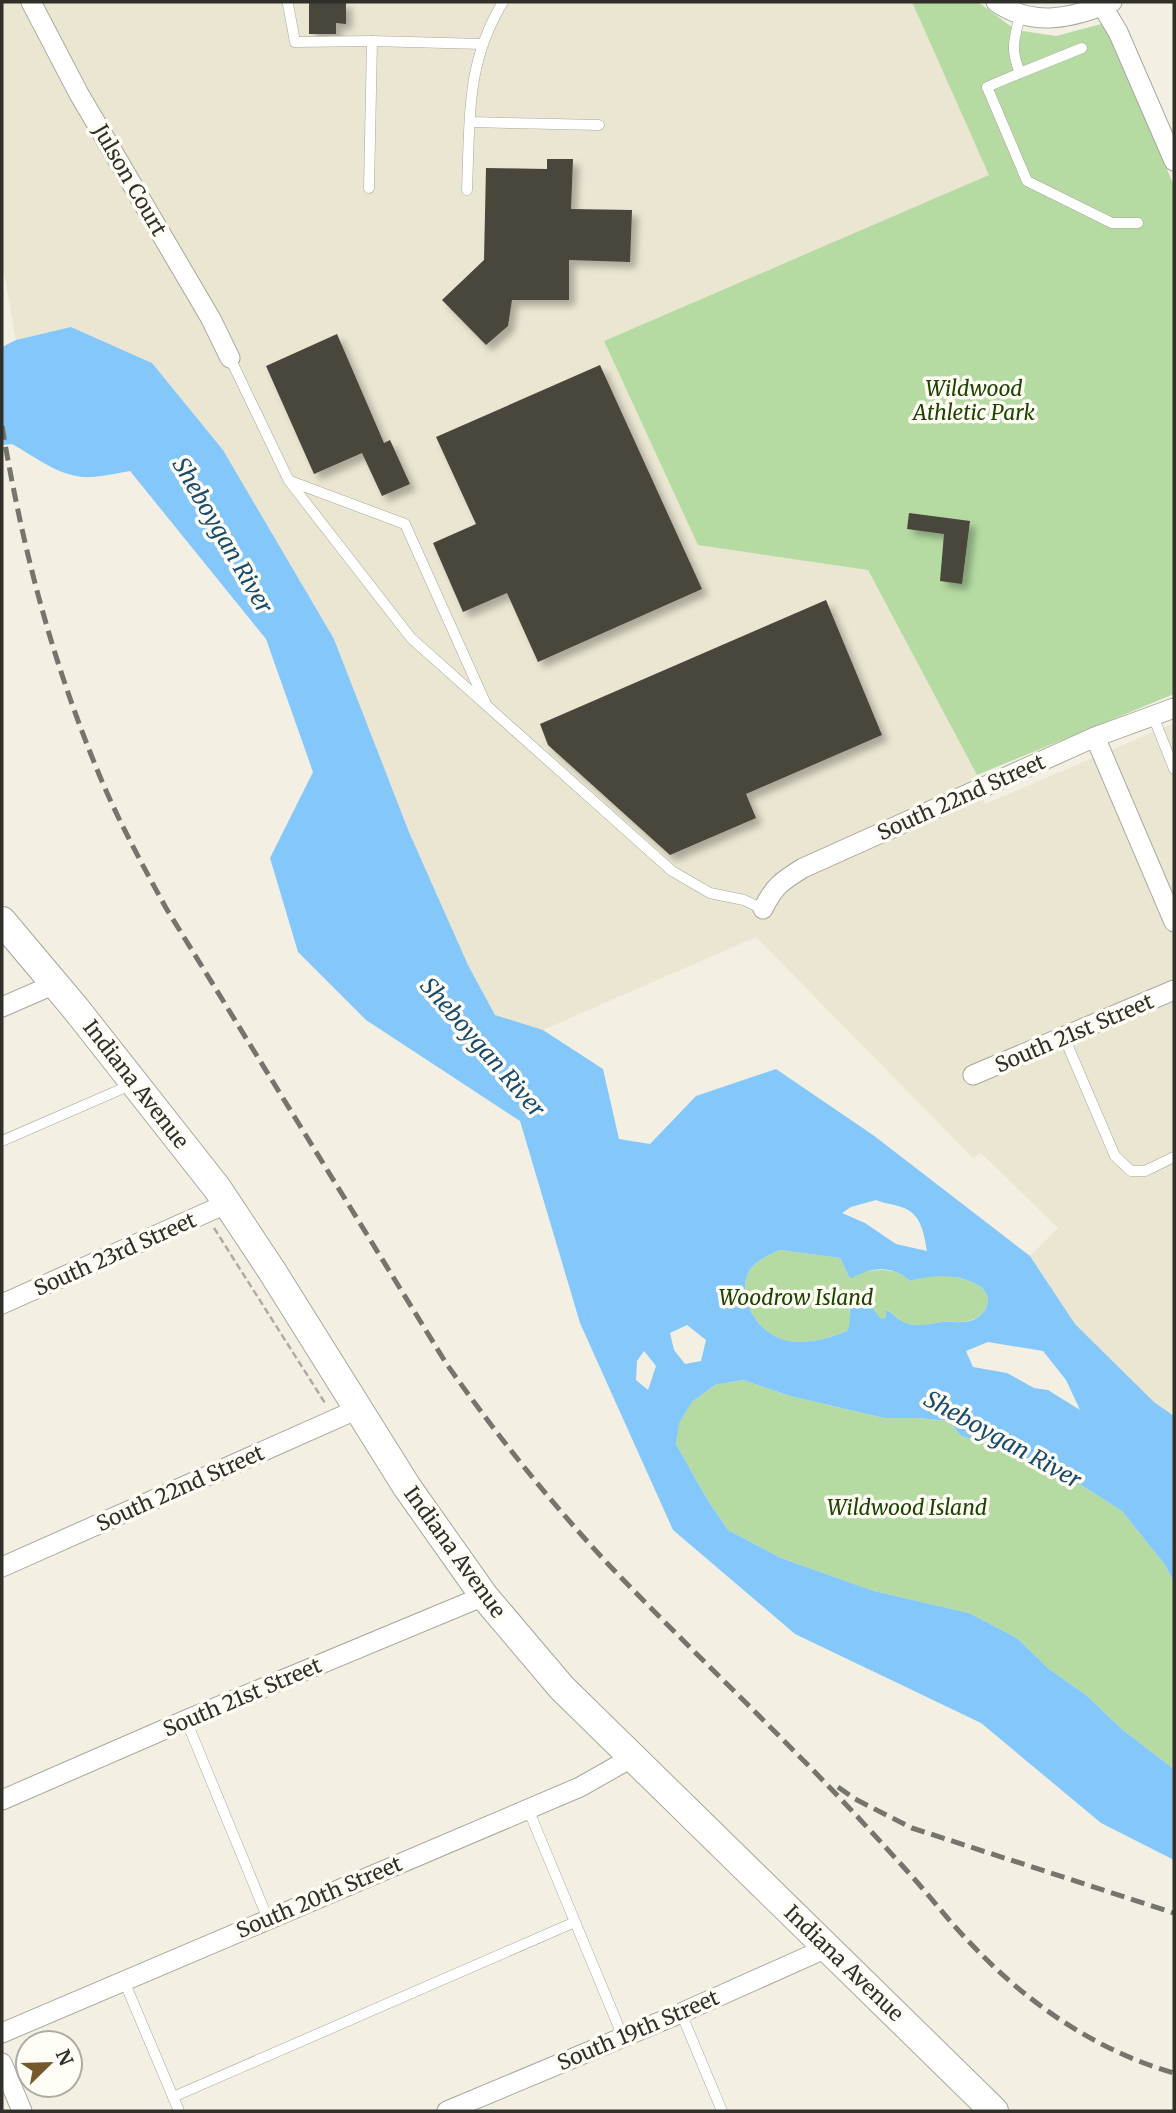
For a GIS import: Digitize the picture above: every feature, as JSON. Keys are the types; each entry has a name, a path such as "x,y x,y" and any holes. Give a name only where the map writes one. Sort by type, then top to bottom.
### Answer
{"main road":[{"name":"Indiana Avenue","path":"2,921 134,1083 346,1414 407,1487 484,1596 562,1688 994,2111"}],"street":[{"name":"Julson Court","path":"31,2 79,94 211,319 230,358"},
{"path":"996,2 1020,15 1038,19 1056,19 1080,14 1105,3 1174,161"},
{"name":"South 22nd Street","path":"763,909 770,893 803,868 1095,737 1174,708"},
{"path":"1095,737 1174,922"},
{"path":"2,1007 55,984"},
{"name":"South 21st Street","path":"974,1075 1174,990"},
{"name":"South 23rd Street","path":"2,1304 216,1209"},
{"name":"South 22nd Street","path":"2,1567 346,1414"},
{"name":"South 21st Street","path":"2,1800 484,1596"},
{"name":"South 20th Street","path":"2,2033 580,1787 633,1757"},
{"name":"South 19th Street","path":"447,2111 681,2013 829,1947"},
{"path":"2,2063 22,2111"}],"lane":[{"path":"467,190 471,85 482,44 503,2"},
{"path":"288,4 295,42 482,44"},
{"path":"1020,15 1013,42 1020,74"},
{"path":"369,188 372,41"},
{"path":"1082,48 987,87 1027,181 1112,223 1139,223"},
{"path":"470,122 599,125"},
{"path":"230,358 289,481 411,638 672,871 710,893 744,900 763,909"},
{"path":"289,481 405,524 486,705"},
{"path":"1153,716 1174,769"},
{"path":"1063,1037 1115,1156 1131,1171 1145,1171 1174,1157"},
{"path":"2,1141 134,1083"},
{"path":"186,1720 268,1919"},
{"path":"528,1809 624,2037"},
{"path":"173,2097 575,1923"},
{"path":"124,1981 179,2111"},
{"path":"681,2013 722,2111"}],"path":[{"path":"216,1209 346,1414"}],"shaded area":[{"path":"2,2 912,2 990,175 604,341 698,544 868,570 977,775 985,804 1174,723 1174,1416 1154,1402 1075,1324 1030,1256 1058,1228 981,1153 973,1158 756,937 543,1030 495,1015 468,965 409,832 334,639 223,450 152,363 71,327 16,340 2,261"}],"green space":[{"name":"Wildwood Athletic Park","path":"912,2 978,2 1016,30 1056,36 1105,23 1174,186 1174,694 977,775 868,570 698,545 604,341 989,175"},
{"name":"Woodrow Island","path":"780,1250 840,1258 849,1277 881,1270 896,1272 911,1281 935,1276 962,1279 983,1289 988,1298 987,1307 982,1314 970,1321 918,1325 904,1323 887,1310 887,1317 882,1319 877,1315 849,1309 851,1323 847,1331 819,1340 789,1341 770,1333 754,1318 745,1287 752,1267"},
{"name":"Wildwood Island","path":"743,1380 790,1396 884,1418 949,1421 961,1436 988,1443 1081,1485 1122,1511 1165,1565 1174,1582 1174,1769 1123,1730 1086,1695 1049,1669 1017,1638 969,1613 874,1591 781,1558 728,1530 676,1444 678,1423 692,1402 715,1385"}],"water":[{"name":"Sheboygan River","path":"71,327 152,363 223,450 334,639 409,832 468,965 495,1015 543,1030 603,1069 619,1139 650,1144 696,1096 776,1069 873,1135 1030,1256 1075,1324 1154,1402 1174,1416 1174,1582 1165,1565 1122,1511 1081,1485 988,1443 961,1436 949,1421 884,1418 790,1396 743,1380 715,1385 692,1402 679,1423 676,1444 728,1530 781,1558 874,1591 969,1613 1017,1638 1049,1669 1086,1695 1123,1730 1174,1769 1174,1860 1101,1823 981,1723 795,1634 673,1530 580,1323 520,1121 366,1020 298,952 270,858 313,772 266,639 130,471 92,477 70,475 12,444 2,445 2,347 16,340","holes":["876,1200 910,1211 921,1226 927,1251 896,1244 865,1223 842,1213 851,1207","780,1250 840,1258 852,1278 882,1269 896,1272 910,1281 937,1276 961,1278 983,1289 988,1302 984,1311 973,1320 917,1325 907,1324 886,1310 886,1317 882,1319 866,1300 854,1295 850,1304 847,1331 819,1340 789,1341 761,1326 749,1308 745,1287 747,1276 752,1267","687,1325 706,1340 701,1361 685,1364 674,1350 670,1333","988,1342 1043,1351 1066,1380 1080,1410 1048,1390 1034,1388 1007,1373 973,1367 966,1351","644,1351 656,1366 648,1390 636,1380 637,1361"]}],"building":[{"path":"309,2 346,2 346,24 336,23 336,34 309,34"},
{"path":"547,159 573,159 571,209 632,210 630,262 569,260 569,300 512,300 508,326 486,345 442,300 484,260 486,168 547,169"},
{"path":"337,334 384,443 390,440 410,484 382,496 362,453 314,474 266,366"},
{"path":"600,365 702,589 538,662 507,593 463,612 433,543 476,524 436,437"},
{"path":"909,513 970,521 962,584 940,581 944,534 907,529"},
{"path":"826,600 882,735 746,794 756,818 670,855 548,745 540,724"}],"railway":[{"path":"2,426 19,517 41,606 68,692 116,812 166,908 446,1363 524,1467 587,1541 839,1797 996,1969 1066,2024 1118,2052 1174,2073"},
{"path":"838,1787 855,1799 912,1828 1174,1913"}]}
